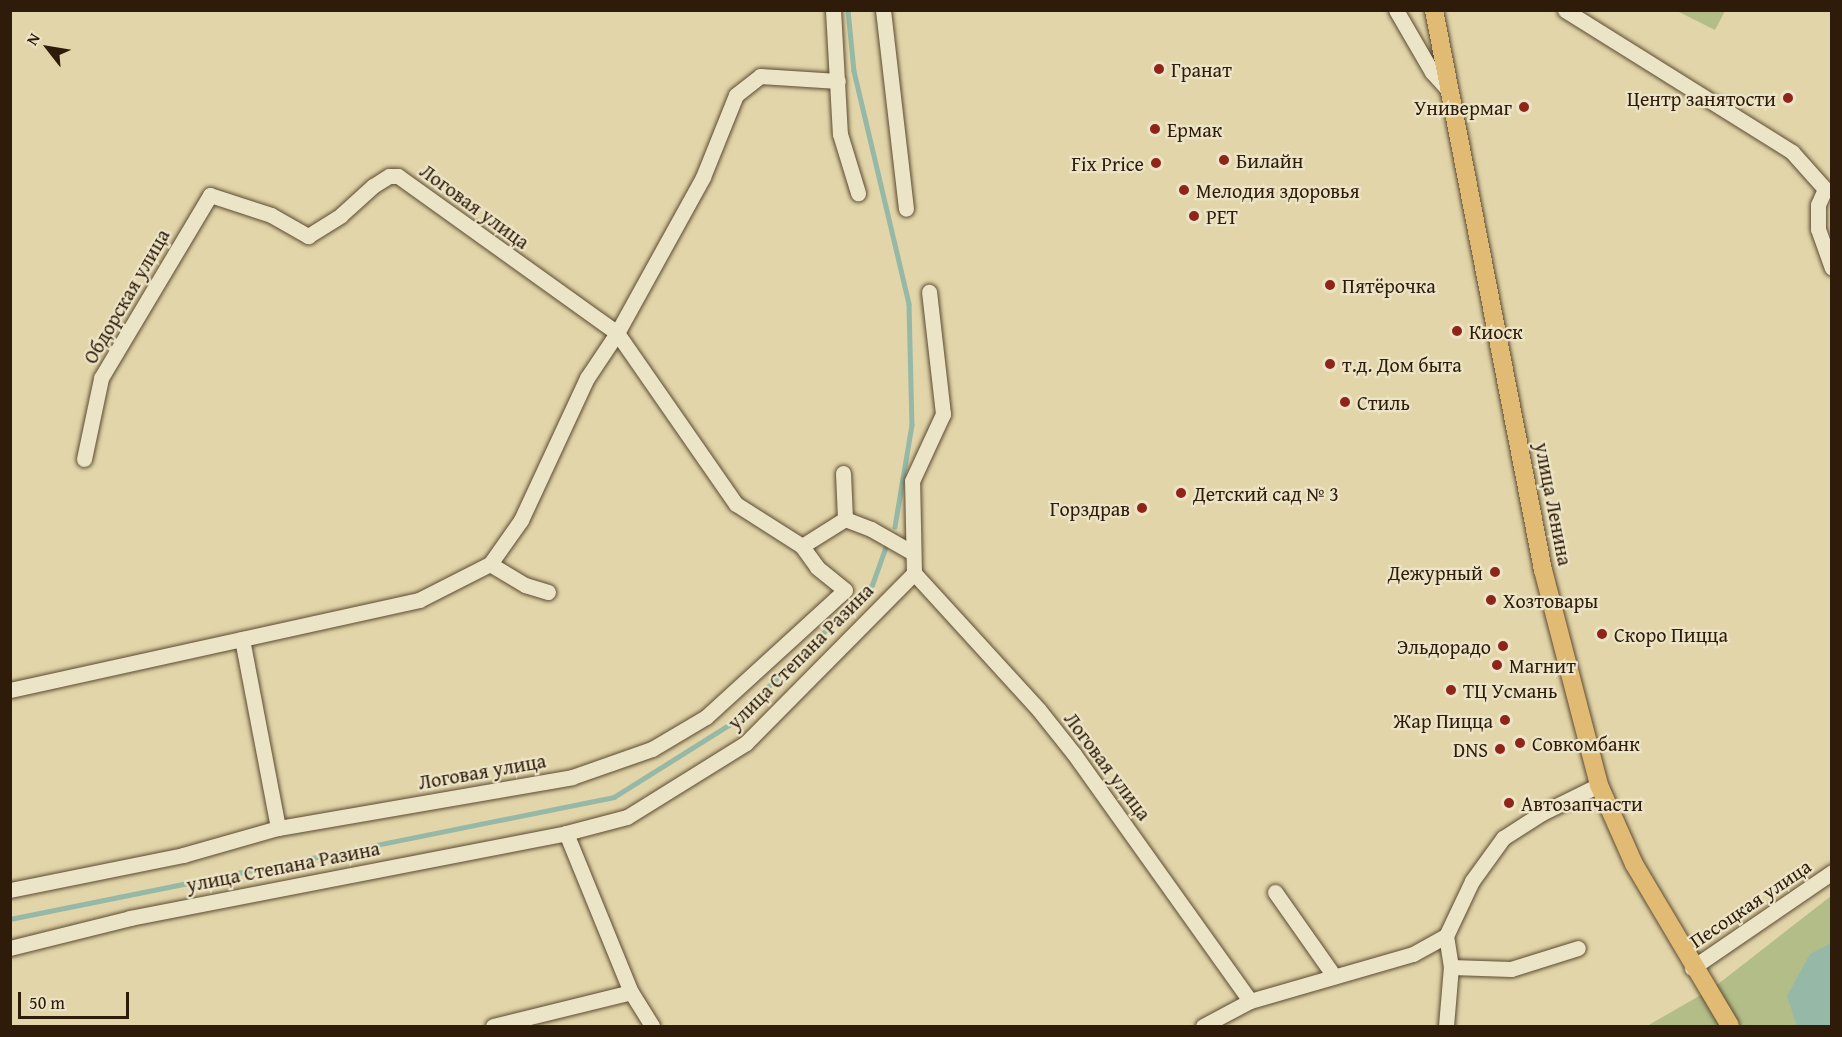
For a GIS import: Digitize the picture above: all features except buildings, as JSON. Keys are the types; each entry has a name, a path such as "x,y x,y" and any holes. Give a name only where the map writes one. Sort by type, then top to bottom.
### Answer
{"main road":[{"name":"улица Ленина","path":"1437,14 1543,570 1599,785 1634,864 1697,975 1730,1026"}],"street":[{"path":"833,10 840,134 858,193"},
{"path":"883,10 906,209"},
{"path":"1396,10 1432,72 1451,93"},
{"path":"1565,10 1792,152 1828,187 1818,205 1818,229 1832,268"},
{"path":"10,690 419,600 490,564 521,520 587,378 617,333 703,177 736,95 760,76 838,81"},
{"name":"Логовая улица","path":"10,890 183,855 278,828 572,777 652,749 706,717 845,590 817,567 802,546 736,504 617,333 398,176 389,176 373,186 341,215 308,236 271,214 210,195"},
{"name":"Обдорская улица","path":"84,459 101,378 210,195"},
{"path":"914,573 912,482 943,414 929,292"},
{"path":"843,473 845,519"},
{"path":"845,519 871,529 913,553"},
{"path":"802,546 845,519"},
{"path":"490,564 525,585 548,592"},
{"name":"Логовая улица","path":"914,573 1039,710 1074,754 1250,1000"},
{"name":"улица Степана Разина","path":"10,948 130,918 566,833 627,817 746,742 914,573"},
{"path":"242,639 278,828"},
{"path":"1446,1026 1451,967 1446,936 1472,881 1503,838 1542,813 1599,785"},
{"path":"566,833 631,992 652,1026"},
{"name":"Песоцкая улица","path":"1697,975 1832,872"},
{"path":"1275,892 1335,976"},
{"path":"1203,1026 1250,1000 1413,954 1446,936"},
{"path":"1451,967 1511,969 1578,948"},
{"path":"493,1026 631,992"}],"green space":[{"path":"1677,11 1725,11 1715,30"},
{"path":"1831,896 1831,1026 1647,1026 1713,988"}],"shaded area":[{"path":"1831,943 1831,1026 1797,1026 1787,996 1810,954"}],"waterway":[{"path":"848,10 854,71 909,304 912,425 895,527"},
{"path":"10,919 614,797 729,725 872,585 886,546"}],"place":[{"name":"Гранат","path":"1159,69"},
{"name":"Центр занятости","path":"1788,98"},
{"name":"Универмаг","path":"1524,107"},
{"name":"Ермак","path":"1155,129"},
{"name":"Билайн","path":"1224,160"},
{"name":"Fix Price","path":"1156,163"},
{"name":"Мелодия здоровья","path":"1184,190"},
{"name":"РЕТ","path":"1194,216"},
{"name":"Пятёрочка","path":"1330,285"},
{"name":"Киоск","path":"1457,331"},
{"name":"т.д. Дом быта","path":"1330,364"},
{"name":"Стиль","path":"1345,402"},
{"name":"Детский сад № 3","path":"1181,493"},
{"name":"Горздрав","path":"1142,508"},
{"name":"Дежурный","path":"1495,572"},
{"name":"Хозтовары","path":"1491,600"},
{"name":"Скоро Пицца","path":"1602,634"},
{"name":"Эльдорадо","path":"1503,646"},
{"name":"Магнит","path":"1497,665"},
{"name":"ТЦ Усмань","path":"1451,690"},
{"name":"Жар Пицца","path":"1505,720"},
{"name":"Совкомбанк","path":"1520,743"},
{"name":"DNS","path":"1500,749"},
{"name":"Автозапчасти","path":"1509,803"}]}
